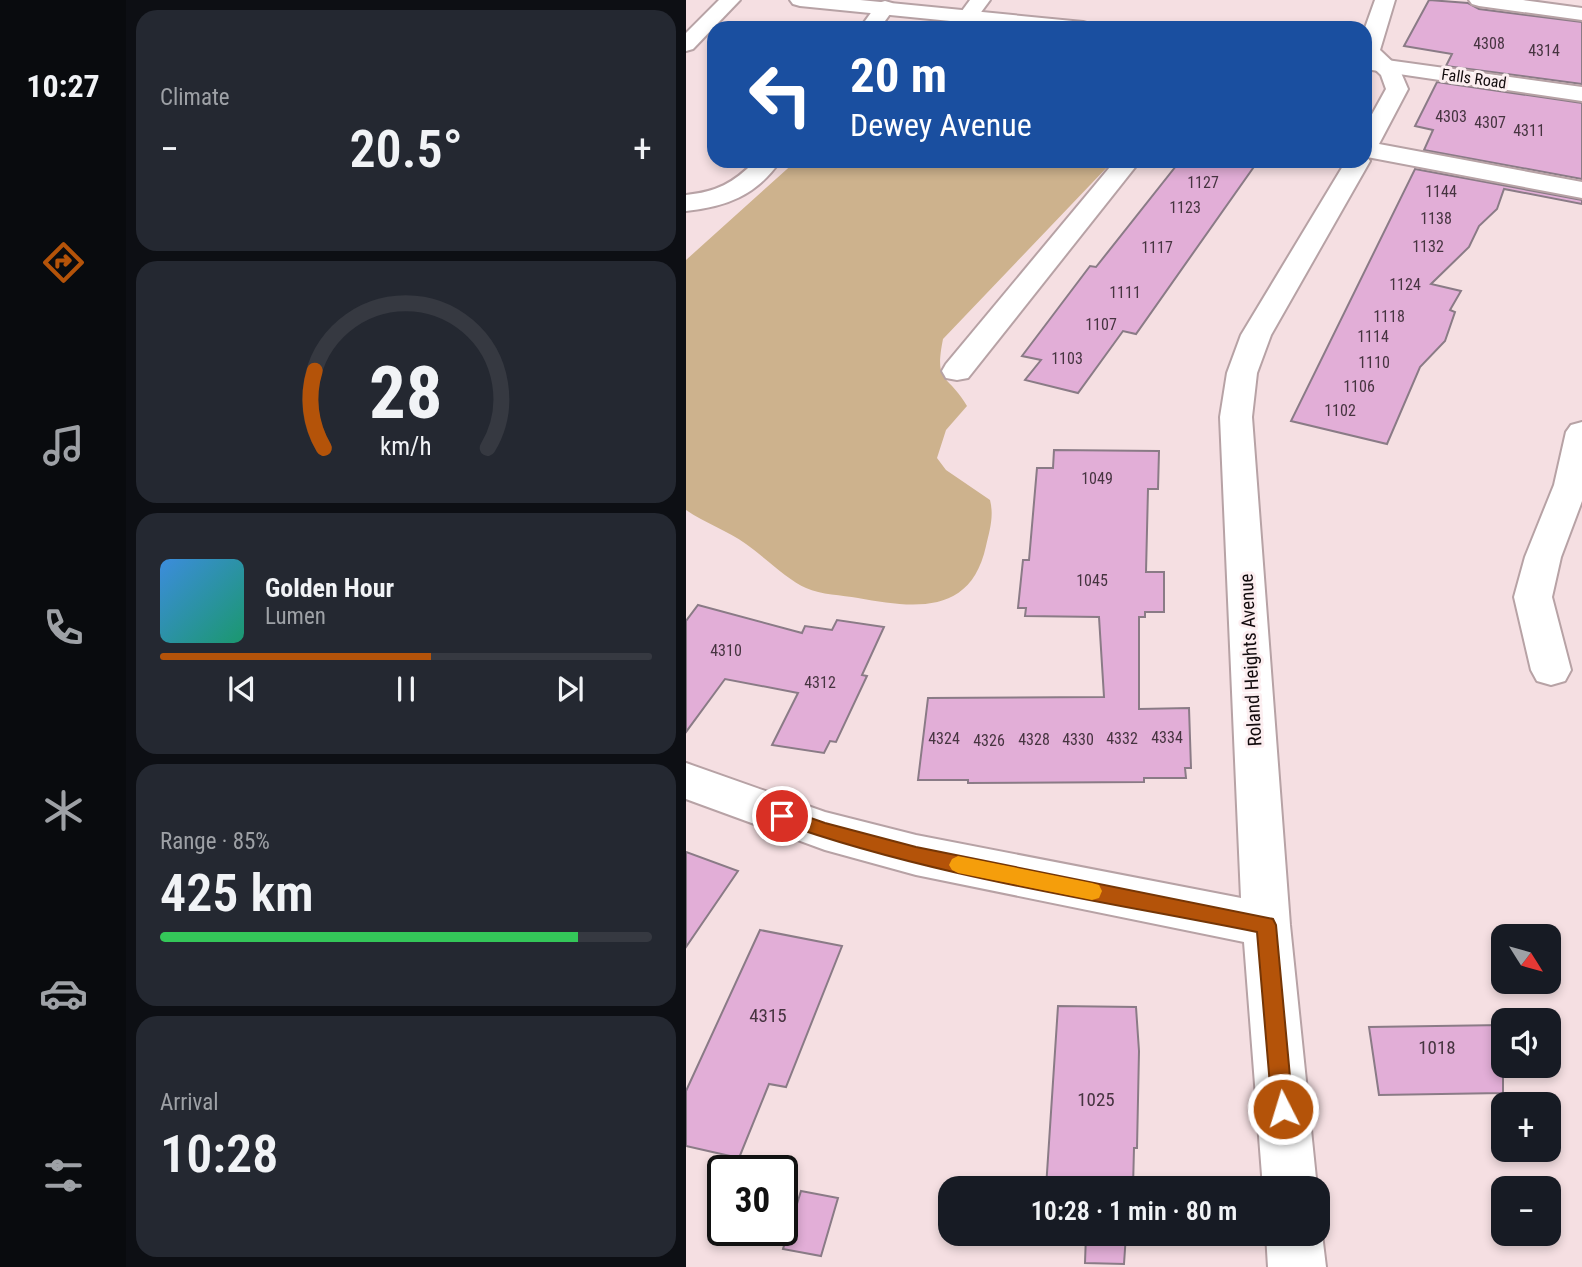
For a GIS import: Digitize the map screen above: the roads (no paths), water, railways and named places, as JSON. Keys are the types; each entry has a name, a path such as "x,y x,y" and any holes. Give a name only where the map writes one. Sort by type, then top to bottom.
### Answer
{"street":[{"path":"709,21 730,0"},
{"path":"800,0 886,7 975,8 1045,21"},
{"path":"1372,37 1385,0"},
{"path":"1479,0 1582,14"},
{"path":"875,21 886,7"},
{"path":"686,45 707,24"},
{"path":"1372,136 1397,89 1391,73 1373,64"},
{"name":"Falls Road","path":"1373,64 1582,94"},
{"path":"1372,150 1582,190"},
{"path":"686,203 730,194 745,187 762,168"},
{"path":"957,371 1122,168"},
{"name":"Roland Heights Avenue","path":"1289,1176 1266,925 1236,417 1242,373 1256,335 1354,168"},
{"path":"1551,670 1533,597 1543,557 1571,485 1582,432"},
{"path":"686,781 825,831 916,855 1266,925"},
{"path":"1295,1246 1297,1267"}]}
